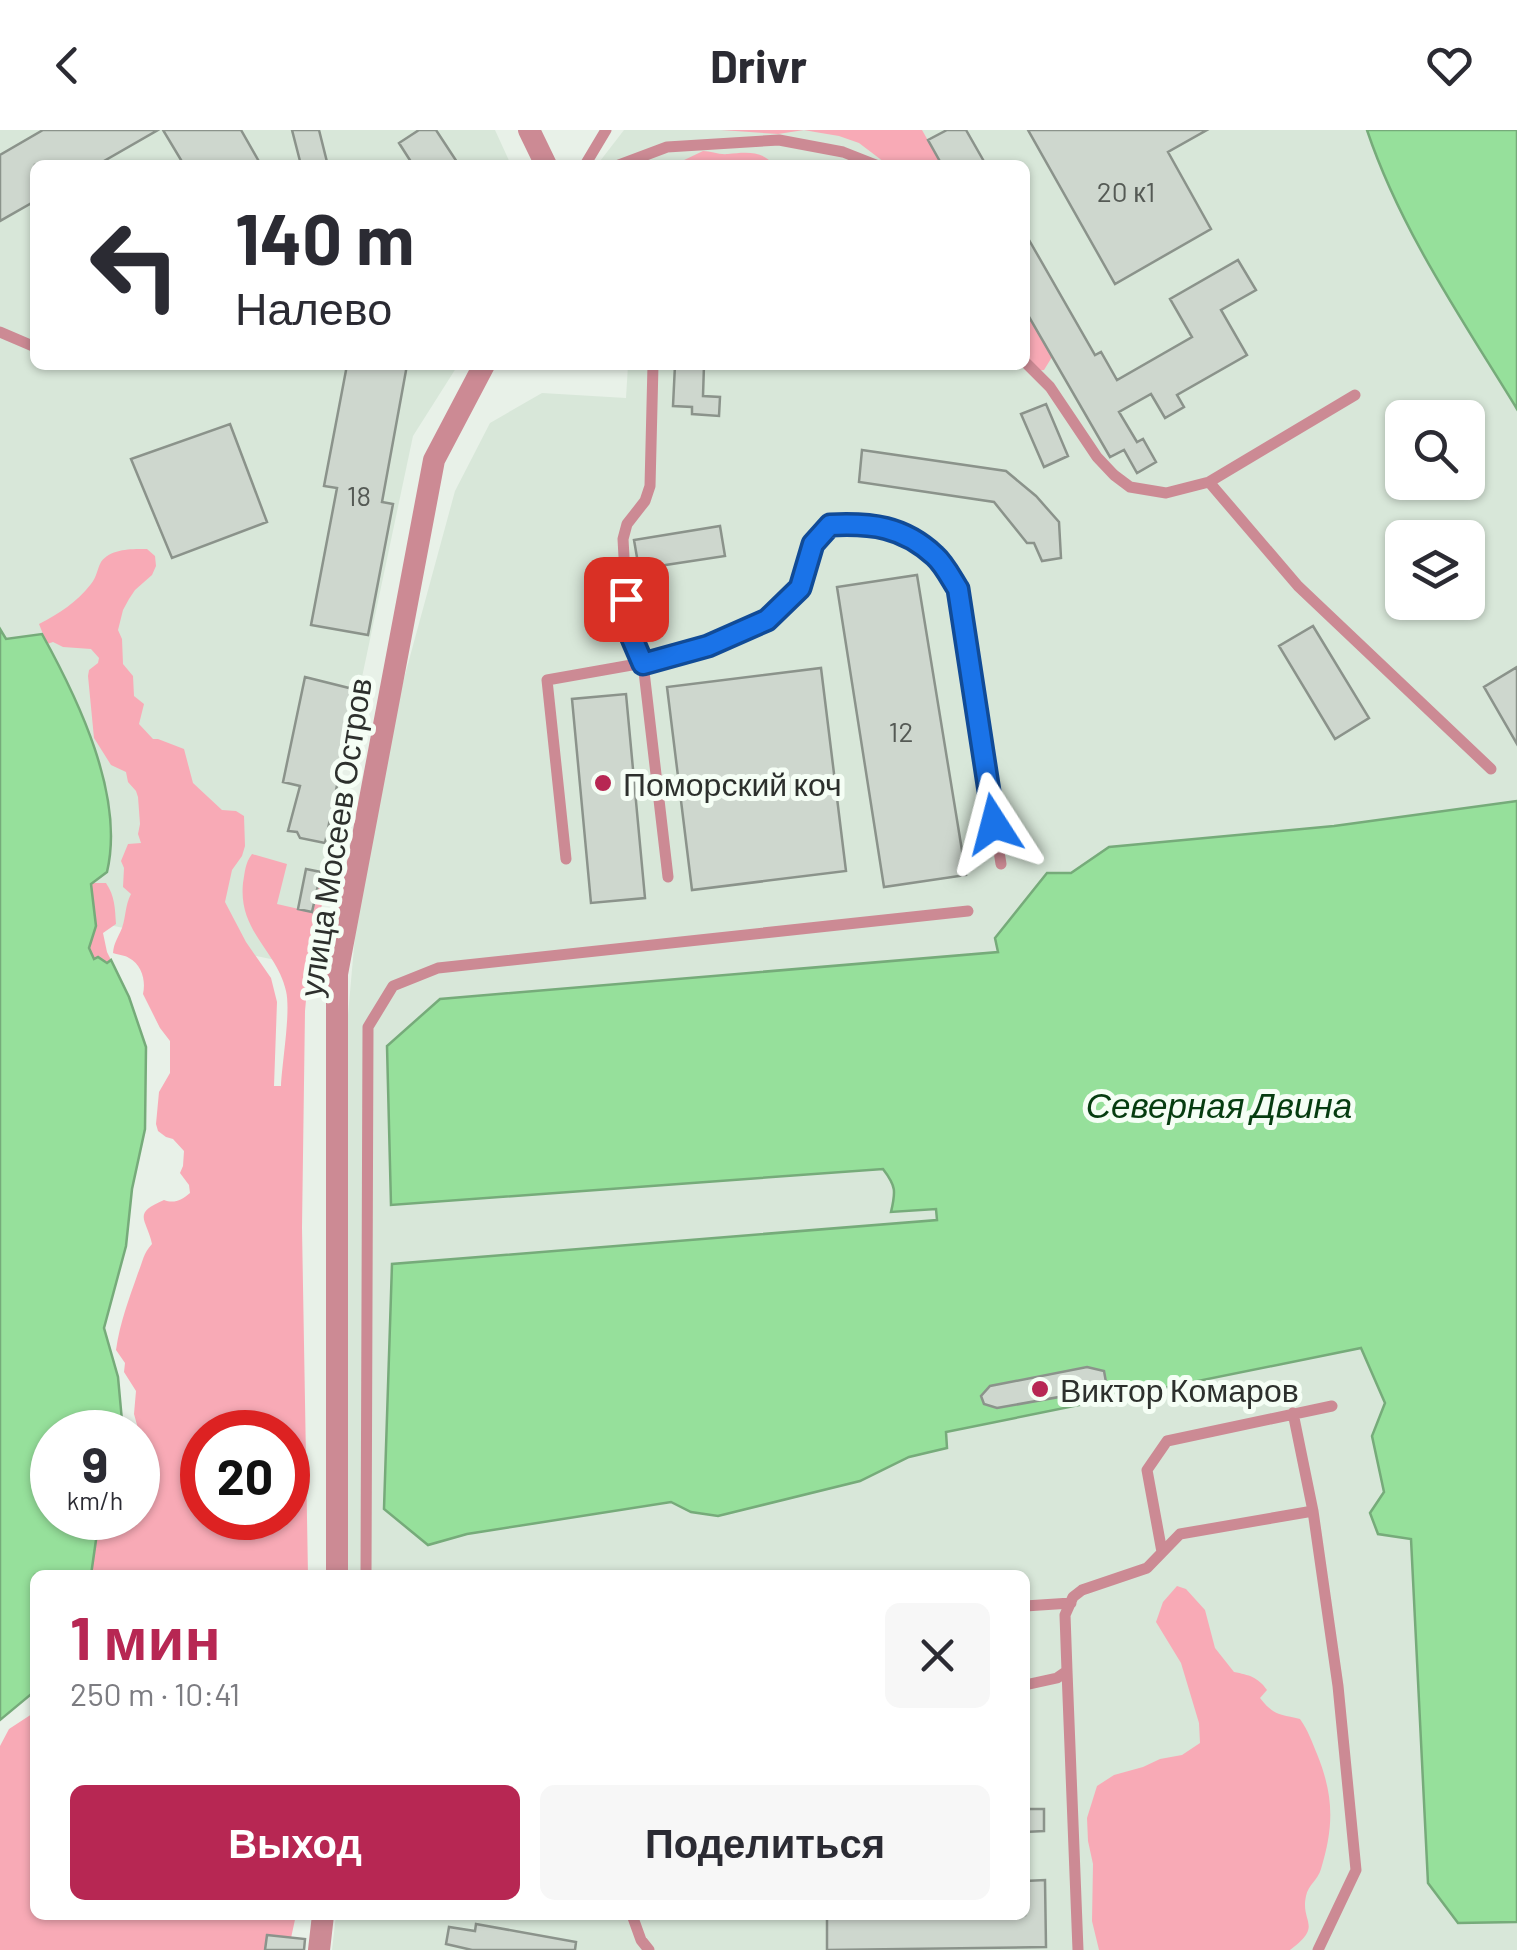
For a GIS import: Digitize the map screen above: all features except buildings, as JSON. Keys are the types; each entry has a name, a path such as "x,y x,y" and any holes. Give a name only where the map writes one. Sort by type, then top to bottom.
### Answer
{"street":[{"path":"528,130 543,160"},
{"name":"улица Мосеев Остров","path":"337,1570 338,974 434,460 481,370"},
{"path":"319,1950 322,1920"}],"lane":[{"path":"588,160 606,130"},
{"path":"632,160 667,148 779,140 843,152 863,160"},
{"path":"0,332 30,345"},
{"path":"1030,367 1050,387 1114,476 1130,487 1166,494 1208,482 1356,395"},
{"path":"652,370 650,486 623,540 628,629 643,664 668,877"},
{"path":"1208,482 1298,586 1491,769"},
{"path":"566,859 547,680 643,664 708,646 767,620 800,588 813,544 830,525 866,524 898,531 936,557 958,589 1001,864"},
{"path":"366,1570 368,1027 393,986 438,968 968,910"},
{"path":"1162,1552 1147,1470 1167,1441 1332,1406"},
{"path":"1293,1414 1313,1510 1338,1686 1356,1870 1318,1950"},
{"path":"1078,1950 1065,1615 1074,1597 1082,1590 1147,1568 1180,1534 1313,1510"},
{"path":"1030,1606 1071,1603"},
{"path":"1030,1684 1057,1678 1068,1671"},
{"path":"634,1920 643,1947"}],"shaded area":[{"path":"0,130 495,130 509,160 30,160 30,370 455,370 413,436 328,838 334,843 309,967 95,922 91,883 107,872 109,861 106,789 73,692 42,635 6,639 0,629"},
{"path":"624,130 1367,130 1381,170 1418,247 1517,409 1517,801 1334,826 1109,847 1070,873 998,952 440,999 391,1205 883,1169 894,1184 894,1200 937,1209 937,1220 392,1264 429,1545 467,1534 672,1502 691,1512 860,1481 909,1457 947,1448 946,1432 1362,1348 1385,1403 1372,1436 1384,1492 1411,1539 1428,1883 1458,1923 1517,1922 1517,1950 332,1950 335,1920 1030,1920 1030,1570 344,1570 348,1015 360,879 396,708 455,491 490,423 542,393 626,398 628,370 1030,370 1030,160 601,160"},
{"path":"721,130 804,130 778,134"},
{"path":"804,130 922,130 939,160 881,160 859,143"},
{"path":"703,151 753,153 768,160 684,160"},
{"path":"1030,319 1052,357 1044,370 1036,371 1030,361"},
{"path":"147,549 155,556 152,575 135,590 123,610 118,630 123,664 133,676 134,696 144,704 139,724 153,739 184,749 193,783 222,810 244,816 245,846 232,870 225,902 271,978 277,1002 274,1086 281,1086 286,991 246,915 246,868 252,854 287,864 277,904 312,912 321,872 329,870 309,967 305,1011 302,1228 305,1410 180,1410 180,1540 307,1540 308,1570 92,1570 96,1540 160,1540 160,1410 134,1410 136,1391 116,1350 128,1301 152,1244 144,1213 164,1200 178,1201 190,1193 180,1173 184,1151 158,1131 156,1124 159,1092 170,1073 170,1041 143,994 140,969 127,957 113,953 131,894 123,887 121,861 128,844 141,843 138,797 126,772 111,765 94,738 88,676 99,658 91,649 47,644 39,624 80,597 110,554"},
{"path":"91,883 106,883 114,903 116,924 103,933 111,960 107,963 98,957 94,959 89,948 94,924"},
{"path":"1177,1586 1186,1589 1205,1610 1215,1648 1234,1672 1260,1682 1267,1690 1260,1698 1274,1711 1300,1719 1323,1769 1330,1811 1328,1839 1320,1873 1306,1896 1306,1935 1290,1950 1099,1950 1092,1921 1093,1864 1087,1818 1097,1786 1114,1775 1182,1755 1200,1743 1199,1723 1181,1663 1156,1622 1163,1602"},
{"path":"30,1715 30,1920 295,1920 291,1938 268,1935 265,1950 0,1950 0,1746 9,1729"}],"water":[{"path":"1367,130 1517,130 1517,409 1415,239"},
{"path":"0,629 6,639 42,634 95,749 110,812 111,843 107,872 91,884 96,926 89,948 94,959 98,957 107,963 111,960 146,1047 145,1129 132,1189 126,1246 104,1328 118,1377 121,1410 30,1410 30,1540 96,1540 92,1570 30,1570 30,1695 0,1720"},
{"name":"Северная Двина","path":"1517,801 1517,1922 1458,1923 1428,1883 1411,1539 1378,1534 1370,1513 1384,1492 1372,1436 1385,1403 1361,1348 946,1432 947,1448 909,1457 860,1481 718,1516 691,1512 671,1502 467,1534 428,1545 384,1509 392,1264 937,1220 936,1209 891,1212 894,1189 883,1169 391,1205 387,1046 440,999 998,952 995,938 1047,873 1071,873 1109,847 1334,826"}],"place":[{"name":"Поморский коч","path":"603,783"},
{"name":"Виктор Комаров","path":"1040,1389"}],"route":[{"path":"626,599 628,629 643,664 708,646 767,620 800,588 813,544 830,525 866,524 898,531 936,557 958,589 994,824"}]}
